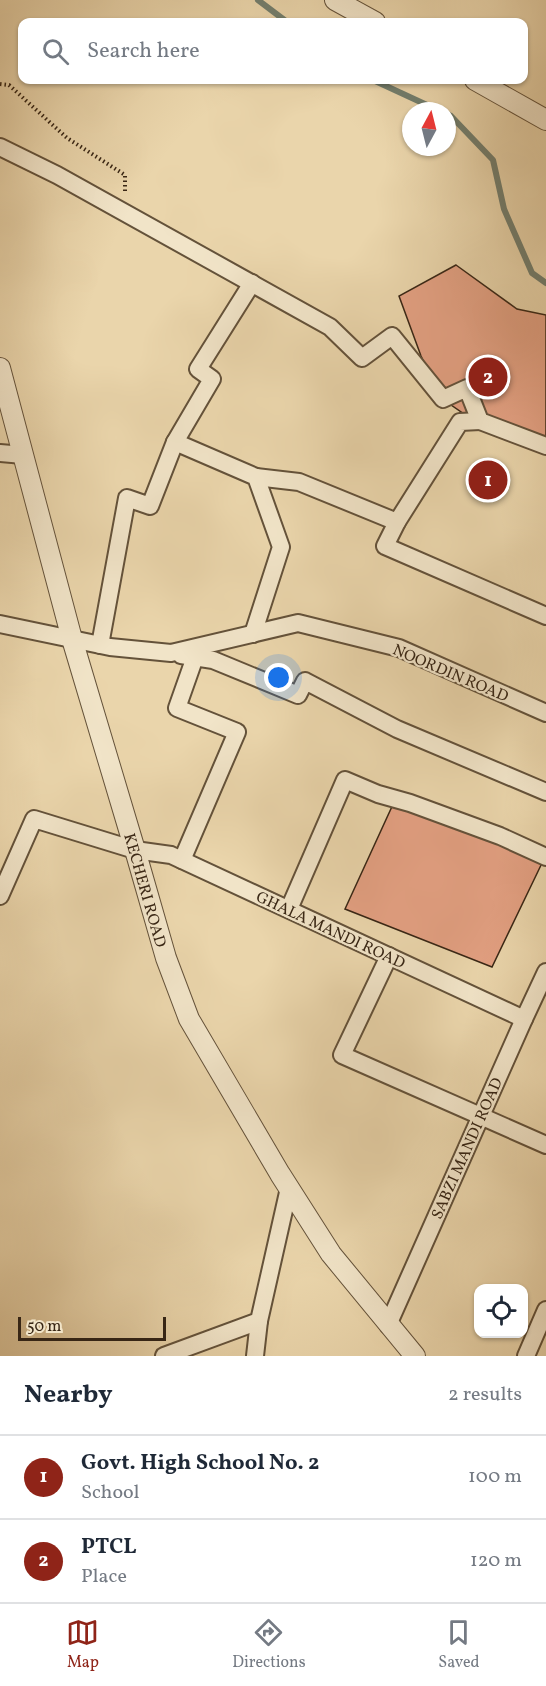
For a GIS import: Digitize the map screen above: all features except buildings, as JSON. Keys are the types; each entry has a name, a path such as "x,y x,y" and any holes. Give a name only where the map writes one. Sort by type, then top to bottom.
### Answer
{"street":[{"path":"335,0 368,18"},
{"path":"482,84 546,120"},
{"path":"0,147 57,175 330,327 362,358 392,336 443,399 467,388 480,421"},
{"path":"99,645 127,498 150,506 176,442 212,379 198,369 252,283"},
{"name":"KECHERI ROAD","path":"0,368 72,639 166,958 189,1019 289,1188 331,1254 415,1356"},
{"path":"546,446 480,421 460,422 397,522 385,546 546,616"},
{"path":"176,442 256,477 299,482 397,522"},
{"path":"0,453 23,455"},
{"path":"253,634 281,548 256,477"},
{"name":"NOORDIN ROAD","path":"0,624 99,645 171,653 298,622 399,648 546,713"},
{"path":"171,653 213,660 298,695 305,681 397,729 546,792"},
{"path":"182,860 237,732 177,708 195,657"},
{"path":"289,909 345,780 378,794 410,803 500,836 546,857"},
{"name":"GHALA MANDI ROAD","path":"0,896 34,819 135,850 171,855 524,1019"},
{"path":"390,956 342,1055 546,1145"},
{"name":"SABZI MANDI ROAD","path":"388,1325 546,972"},
{"path":"255,1356 259,1321 289,1188"},
{"path":"526,1356 546,1310"},
{"path":"164,1356 259,1321"}],"path":[{"path":"0,84 9,85 67,138 125,175 124,213"}],"waterway":[{"path":"258,0 282,18"},
{"path":"382,84 421,102"},
{"path":"456,121 493,160 504,209 532,273 546,283"}],"place":[{"name":"PTCL","path":"488,377"},
{"name":"Govt. High School No. 2","path":"488,480"}]}
